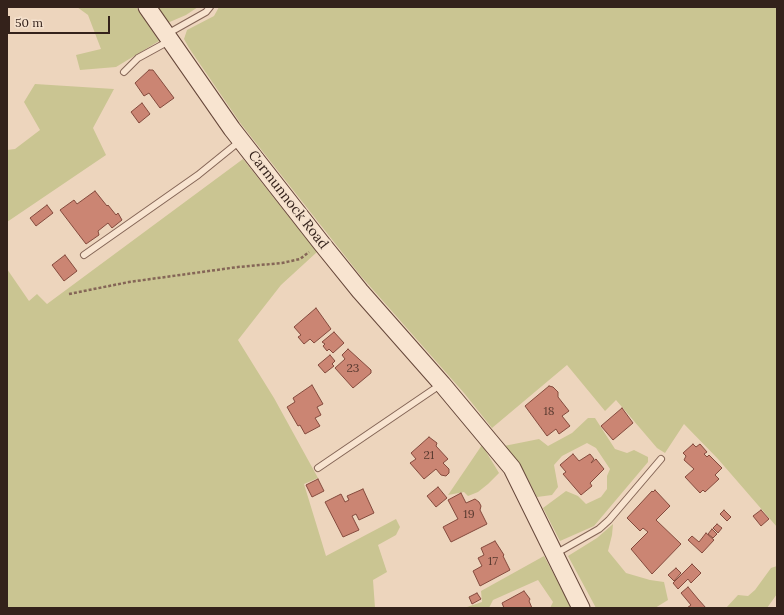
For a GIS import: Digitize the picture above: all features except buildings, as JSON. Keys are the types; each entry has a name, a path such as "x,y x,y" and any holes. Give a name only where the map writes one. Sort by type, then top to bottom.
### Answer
{"main road":[{"name":"Carmunnock Road","path":"147,7 167,38 241,140 322,244 360,291 442,384 512,468 554,555 582,608"}],"lane":[{"path":"124,72 138,58 206,12 210,7"},
{"path":"84,255 198,176 241,140"},
{"path":"318,468 442,384"},
{"path":"554,555 599,529 609,520 661,459"}],"path":[{"path":"69,294 129,282 238,266 282,263 300,259 322,244"}],"shaded area":[{"path":"77,7 136,7 159,41 116,67 80,70 76,55 101,49 88,15"},
{"path":"152,7 198,7 186,15 165,24"},
{"path":"219,7 777,7 777,527 718,459 684,424 665,453 657,448 616,400 605,411 567,365 492,428 464,393 360,275 241,124 189,48 184,39 187,30 214,16"},
{"path":"35,84 114,89 93,128 106,155 7,222 7,150 15,149 40,130 24,102"},
{"path":"243,159 317,252 281,285 238,340 274,398 318,478 304,484 326,556 396,519 400,527 396,535 378,545 387,572 373,580 375,608 7,608 7,269 29,301 37,294 47,304"},
{"path":"588,418 595,418 615,449 627,453 634,450 648,457 648,462 594,526 560,541 543,508 566,491 578,496 586,504 601,497 607,489 607,476 610,469 596,448 587,443 562,456 554,465 558,487 552,495 537,497 527,477 504,446 539,439 548,446 572,433"},
{"path":"482,445 499,473 478,492 468,496 464,492 448,495"},
{"path":"613,524 608,551 626,573 650,580 664,582 668,600 655,608 596,608 568,556 597,538"},
{"path":"544,556 572,608 550,608 553,602 538,580 493,600 489,608 464,608 482,602 481,591"},
{"path":"777,566 777,594 767,608 726,608 738,595 748,596 755,590 771,568"}]}
